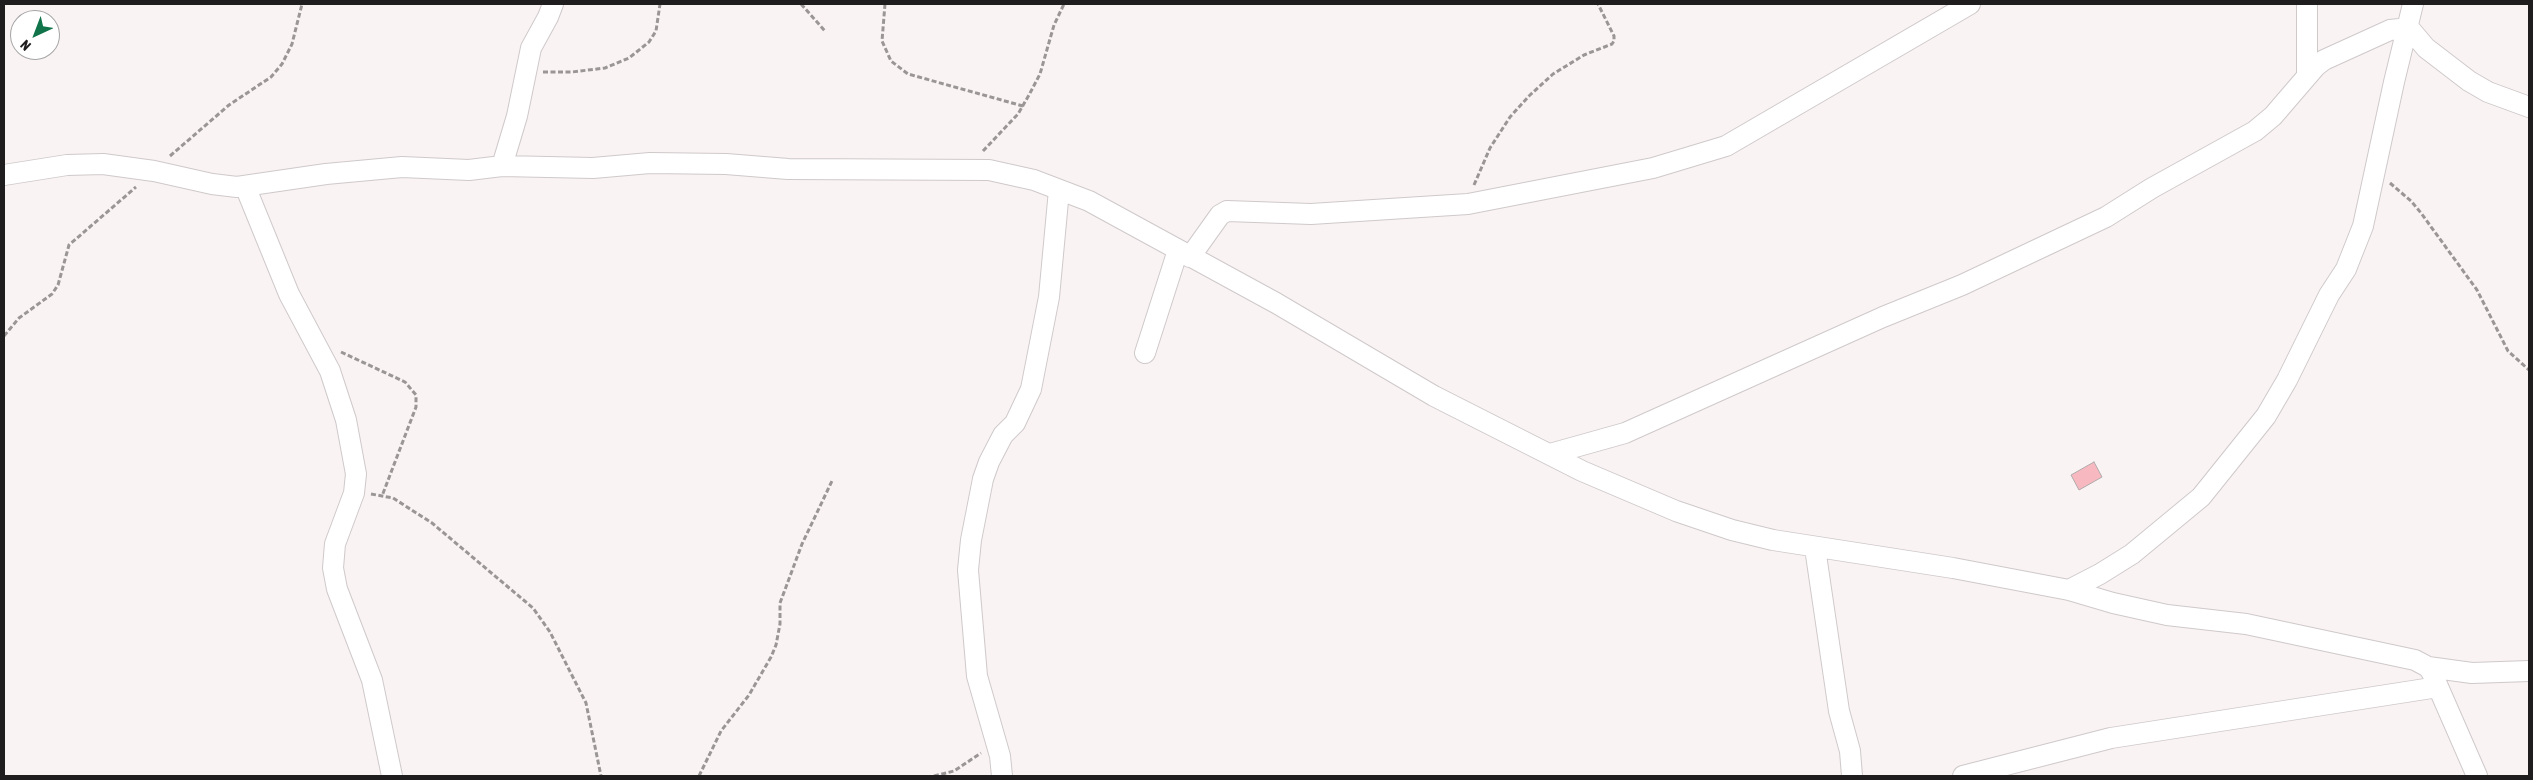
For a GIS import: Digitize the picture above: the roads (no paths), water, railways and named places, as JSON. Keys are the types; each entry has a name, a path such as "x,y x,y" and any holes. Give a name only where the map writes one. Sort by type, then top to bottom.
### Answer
{"street":[{"path":"502,166 517,116 531,48 553,4"},
{"path":"1145,353 1184,254 1220,215 1228,211 1311,214 1468,204 1653,168 1726,146 1970,4"},
{"path":"2307,4 2307,76"},
{"path":"2069,590 2132,554 2201,497 2266,416 2305,347 2329,295 2346,270 2363,226 2394,82 2409,28 2411,5"},
{"path":"1550,454 1625,433 1874,322 1962,285 2106,217 2152,188 2255,131 2287,102 2316,66 2330,57 2390,30 2409,28"},
{"path":"2409,28 2426,48 2469,81 2488,92 2529,107"},
{"path":"4,175 67,165 102,164 154,171 212,184 245,186 386,169 469,170 502,166 593,168 650,163 726,164 788,169 989,170 1034,180 1089,200 1336,337 1434,396 1582,471 1676,511 1732,530 1815,548 1953,568 2069,590 2113,603 2167,615 2255,626 2415,660 2428,667 2472,673 2529,671"},
{"path":"245,186 289,294 330,371 346,420 356,474 354,493 335,544 334,568 337,589 372,680 392,776"},
{"path":"1002,776 996,739 988,709 980,693 977,676 968,570 971,540 983,479 989,462 1003,435 1015,423 1031,389 1049,297 1059,190"},
{"path":"1815,548 1839,711 1850,751 1852,776"},
{"path":"2428,667 2477,776"},
{"path":"1963,776 2111,738 2438,687"}]}
